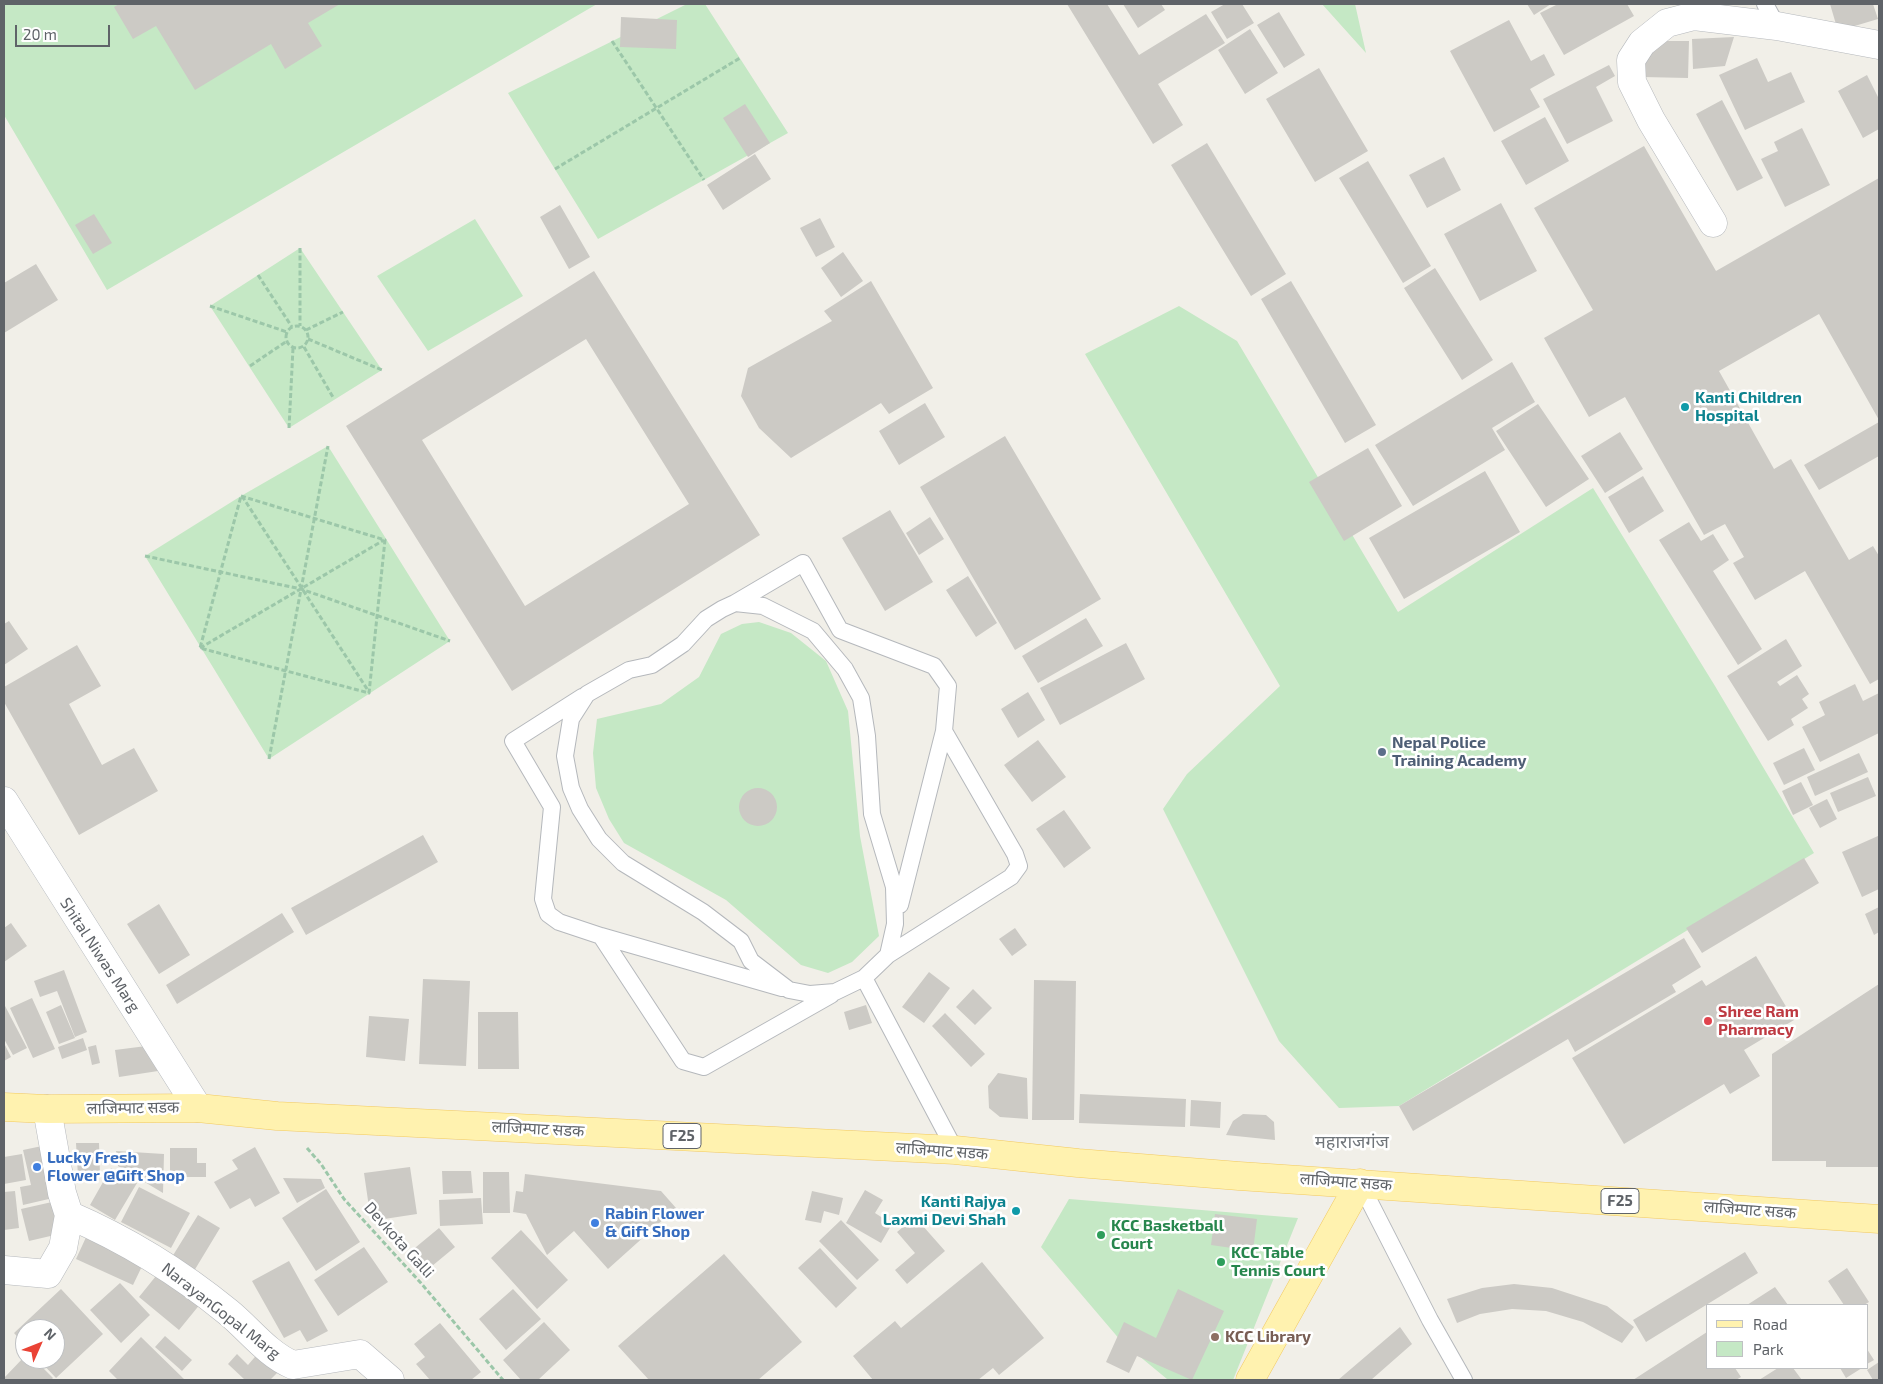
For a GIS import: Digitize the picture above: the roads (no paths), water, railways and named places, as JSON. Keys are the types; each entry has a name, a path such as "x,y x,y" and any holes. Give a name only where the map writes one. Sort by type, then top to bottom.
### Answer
{"main road":[{"name":"लाजिम्पाट सडक","path":"4,1107 47,1109 198,1108 277,1116 955,1150 1078,1163 1879,1219"},
{"path":"1250,1380 1360,1183"}],"street":[{"path":"1713,222 1632,82 1631,60 1642,43 1667,23 1694,16 1771,15 1879,45"},
{"name":"Shital Niwas Marg","path":"4,801 198,1108"},
{"path":"4,1270 48,1274 63,1248 69,1215 62,1193 47,1109"},
{"name":"NarayanGopal Marg","path":"69,1215 112,1234 162,1264 229,1313 266,1347 288,1363 293,1364 360,1354 390,1380"}],"lane":[{"path":"835,992 810,994 789,990 601,936 559,922 548,914 543,899 552,807 513,740 628,670 652,665 683,644 706,619 802,563 840,630 934,666 948,686 944,731 888,955"},
{"path":"735,603 763,606 813,631 845,669 861,698 867,736 872,814 894,887 895,924"},
{"path":"587,694 571,719 564,756 571,788 580,809 600,839 623,863 704,912 741,941 751,961 789,990"},
{"path":"601,936 683,1061 704,1067 835,992 864,978 888,955 1011,877 1019,866 1016,854 944,731"},
{"path":"864,978 955,1150"},
{"path":"1360,1183 1430,1320 1464,1380"}],"place":[{"name":"Kanti Children Hospital","path":"1685,407"},
{"name":"Nepal Police Training Academy","path":"1382,752"},
{"name":"Shree Ram Pharmacy","path":"1708,1021"},
{"name":"Lucky Fresh Flower @Gift Shop","path":"37,1167"},
{"name":"Kanti Rajya Laxmi Devi Shah","path":"1016,1211"},
{"name":"Rabin Flower & Gift Shop","path":"595,1223"},
{"name":"KCC Basketball Court","path":"1101,1235"},
{"name":"KCC Table Tennis Court","path":"1221,1262"},
{"name":"KCC Library","path":"1215,1337"}],"district":[{"name":"महाराजगंज","path":"1352,1142"}]}
